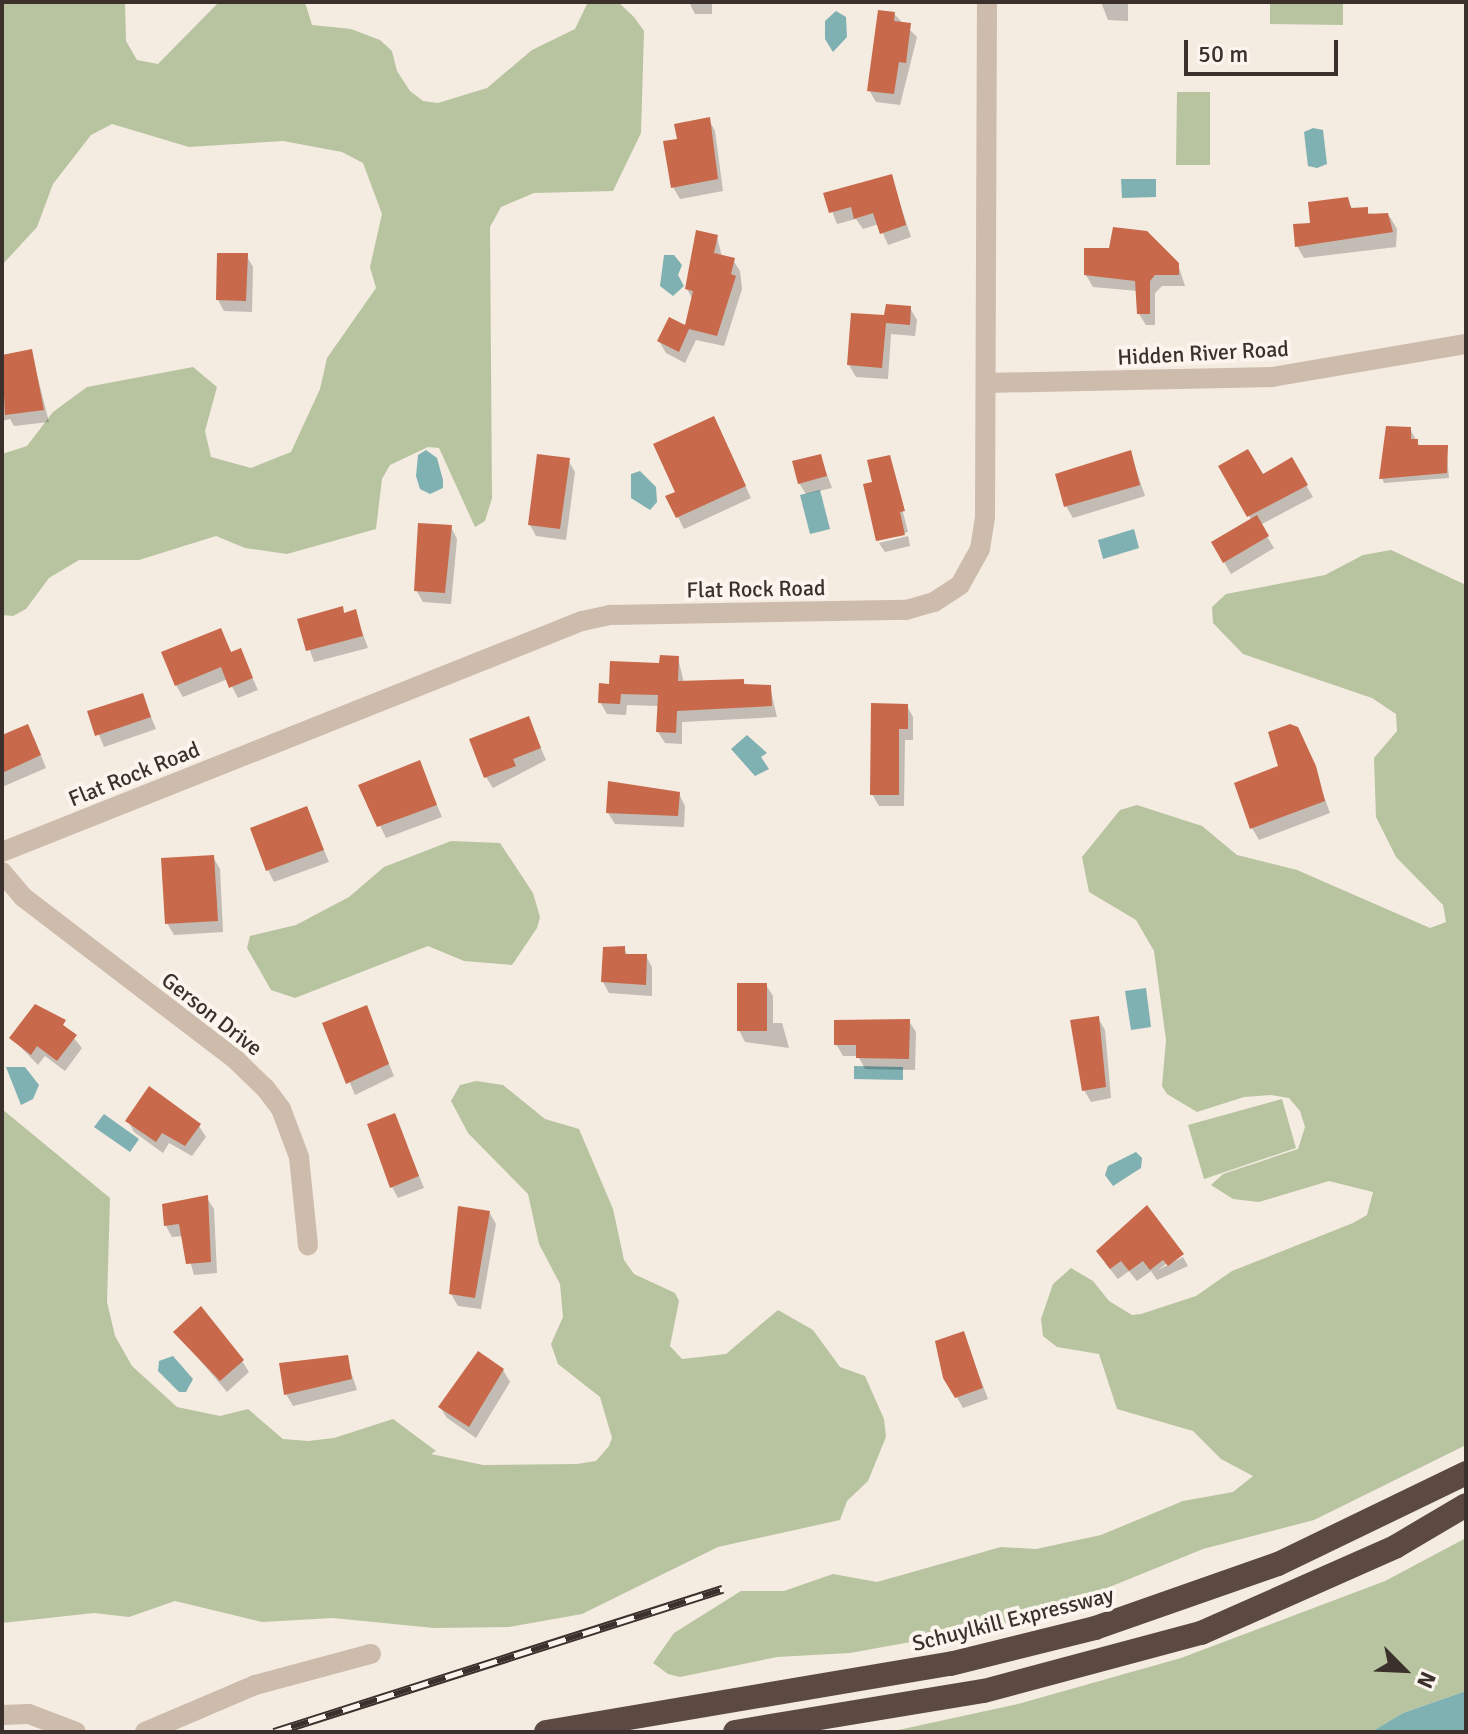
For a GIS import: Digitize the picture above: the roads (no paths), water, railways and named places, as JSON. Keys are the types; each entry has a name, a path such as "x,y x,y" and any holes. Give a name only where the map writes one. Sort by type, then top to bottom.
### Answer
{"highway":[{"name":"Schuylkill Expressway","path":"546,1732 920,1670 1054,1640 1166,1606 1278,1564 1466,1473"},
{"path":"735,1732 984,1691 1201,1633 1395,1547 1466,1505"}],"street":[{"name":"Flat Rock Road","path":"2,852 582,621 611,615 888,611 934,602 960,585 980,549 987,383 987,2"},
{"name":"Hidden River Road","path":"987,383 1272,377 1466,344"},
{"name":"Gerson Drive","path":"2,872 23,897 235,1059 266,1089 294,1140 308,1246"},
{"path":"145,1732 255,1685 371,1654"},
{"path":"2,1715 29,1714 76,1732"}],"water":[{"path":"836,11 846,17 847,37 833,52 825,39 825,21"},
{"path":"1313,128 1323,130 1327,164 1317,168 1308,166 1304,132"},
{"path":"1121,179 1156,179 1156,197 1122,198"},
{"path":"664,255 674,255 682,265 678,275 684,286 673,296 660,286"},
{"path":"426,450 437,458 443,480 443,488 430,494 420,489 416,476 418,455"},
{"path":"640,471 656,487 657,502 650,510 631,498 631,474"},
{"path":"820,490 830,529 810,534 800,495"},
{"path":"1134,529 1139,548 1103,559 1098,540"},
{"path":"747,735 767,753 761,757 769,769 755,776 731,749"},
{"path":"1146,988 1151,1027 1131,1030 1125,991"},
{"path":"854,1066 903,1067 903,1080 854,1079"},
{"path":"6,1067 25,1067 39,1085 33,1099 21,1105"},
{"path":"104,1114 139,1139 130,1152 94,1127"},
{"path":"1136,1152 1142,1158 1141,1168 1113,1186 1105,1175 1108,1166"},
{"path":"173,1356 193,1379 186,1392 179,1392 158,1371 159,1361"},
{"path":"1466,1691 1466,1732 1371,1732 1403,1713"}],"railway":[{"path":"274,1732 723,1589"}]}
